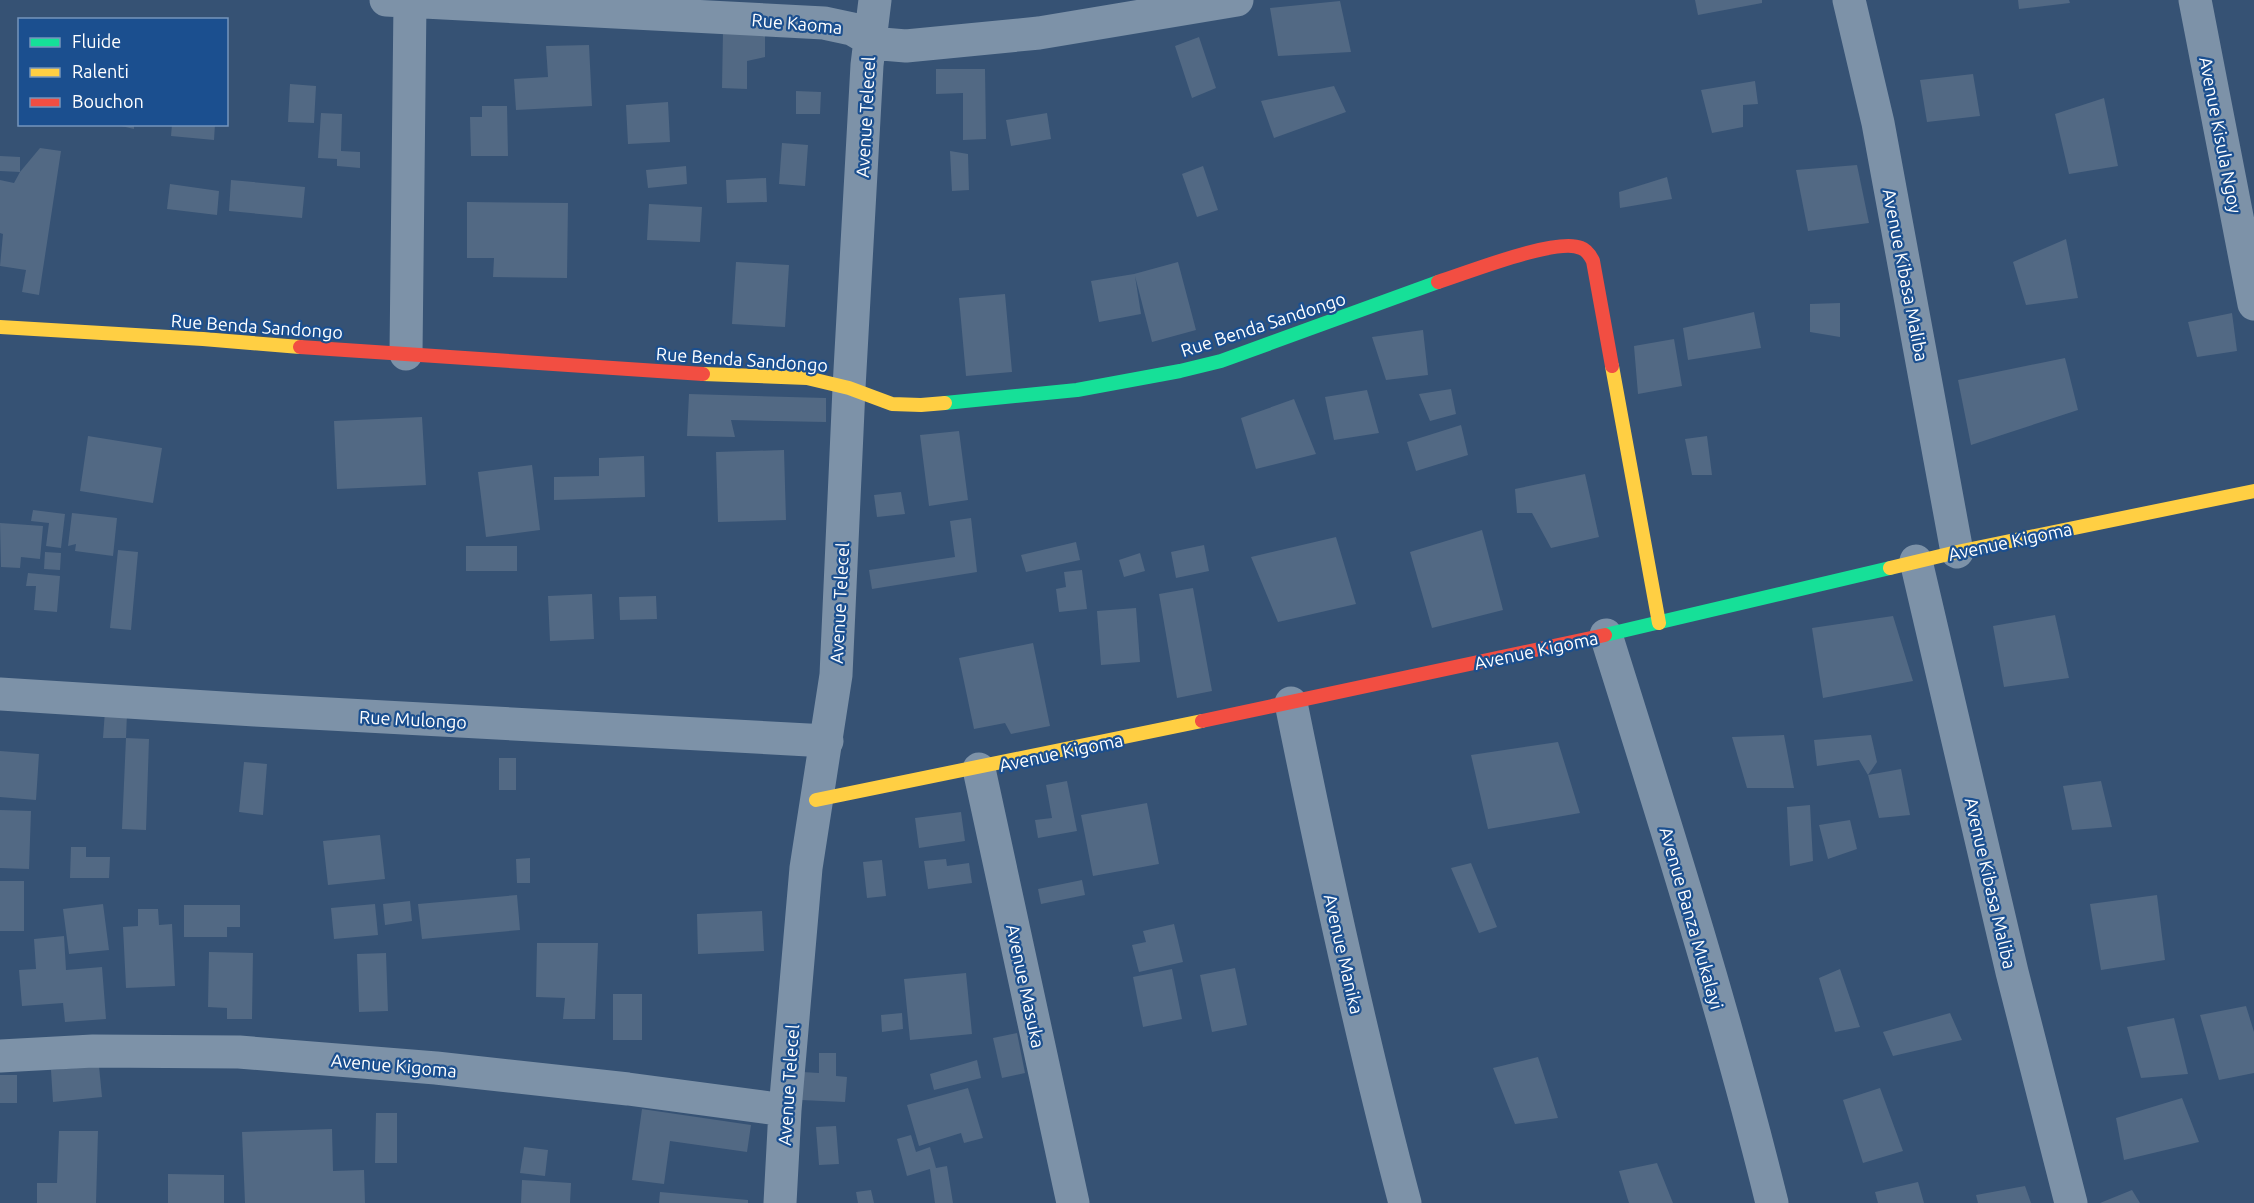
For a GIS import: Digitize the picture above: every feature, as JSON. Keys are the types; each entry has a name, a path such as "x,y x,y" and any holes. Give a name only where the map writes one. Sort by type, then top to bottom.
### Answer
{"street":[{"name":"Avenue Telecel","path":"780,1203 785,1110 806,868 836,675 849,388 869,39 874,0"},
{"name":"Rue Kaoma","path":"398,1 824,23 852,28 882,44 906,46 992,39 1237,0"},
{"name":"Avenue Kibasa Maliba","path":"1849,0 1878,123 1957,552"},
{"name":"Avenue Kisula Ngoy","path":"2195,0 2254,304"},
{"path":"398,1 406,354"},
{"name":"Rue Benda Sandongo","path":"0,327 640,370 807,378 905,405 1077,390 1180,371 1221,361 1430,285 1535,250 1552,246 1575,246 1588,252 1593,261 1659,623"},
{"name":"Avenue Kigoma","path":"816,800 979,769 1291,703 1659,623 1916,561 2254,491"},
{"name":"Avenue Kibasa Maliba","path":"1916,561 2012,972 2071,1203"},
{"name":"Avenue Banza Mukalayi","path":"1606,635 1659,805 1753,1127 1772,1203"},
{"name":"Rue Mulongo","path":"0,694 827,741"},
{"name":"Avenue Manika","path":"1291,703 1336,921 1371,1075 1405,1203"},
{"name":"Avenue Masuka","path":"979,769 1073,1203"},
{"name":"Avenue Kigoma","path":"0,1056 104,1050 250,1053 435,1068 628,1089 785,1110"}],"building":[{"path":"1695,0 1762,0 1762,3 1698,15"},
{"path":"2018,0 2069,0 2070,3 2019,9"},
{"path":"1340,1 1351,52 1278,56 1270,8"},
{"path":"723,31 765,33 765,57 747,61 747,89 722,88"},
{"path":"1199,37 1216,88 1192,98 1175,46"},
{"path":"589,45 592,106 516,110 514,79 548,77 546,46"},
{"path":"936,69 985,69 986,139 963,140 963,93 936,94"},
{"path":"1973,74 1980,116 1927,122 1920,80"},
{"path":"1755,81 1758,104 1743,105 1743,127 1712,133 1701,90"},
{"path":"290,84 316,86 314,123 288,122"},
{"path":"1334,86 1346,112 1274,138 1261,101"},
{"path":"796,91 821,92 820,114 796,114"},
{"path":"2104,98 2118,166 2069,174 2055,114"},
{"path":"668,102 670,142 628,144 626,105"},
{"path":"482,106 507,106 508,156 471,156 470,117 482,117"},
{"path":"321,113 342,114 341,151 360,152 360,168 337,166 337,159 318,158"},
{"path":"1047,113 1051,139 1011,146 1006,120"},
{"path":"172,126 215,126 214,140 171,136"},
{"path":"782,143 808,145 805,186 779,184"},
{"path":"40,148 61,151 39,295 22,292 26,270 0,266 3,234 0,233 0,180 14,183"},
{"path":"950,151 968,154 969,190 952,191"},
{"path":"0,156 20,157 20,172 0,171"},
{"path":"1857,165 1869,223 1808,231 1796,170"},
{"path":"686,166 687,184 648,188 646,170"},
{"path":"1203,166 1218,210 1197,217 1182,174"},
{"path":"1667,177 1672,199 1620,208 1619,192"},
{"path":"766,178 767,202 727,203 726,180"},
{"path":"231,180 305,187 302,218 229,211"},
{"path":"170,184 219,191 217,215 167,209"},
{"path":"467,202 568,203 567,278 493,277 494,258 467,258"},
{"path":"649,204 702,207 700,242 647,240"},
{"path":"2066,239 2078,298 2026,305 2013,262"},
{"path":"736,262 789,265 785,327 732,324"},
{"path":"1178,262 1196,330 1152,342 1135,276 1141,314 1099,322 1091,281 1134,274"},
{"path":"1005,294 1012,372 966,376 959,298"},
{"path":"1840,303 1840,337 1810,332 1810,304"},
{"path":"1754,312 1761,348 1688,360 1683,328"},
{"path":"2232,313 2237,351 2197,357 2188,322"},
{"path":"1423,330 1428,375 1386,380 1372,337"},
{"path":"1674,339 1682,386 1638,394 1634,346"},
{"path":"2065,358 2078,410 1971,445 1958,380"},
{"path":"1451,389 1456,414 1430,421 1419,394"},
{"path":"1367,390 1379,433 1334,440 1325,397"},
{"path":"689,394 826,398 826,422 731,420 735,437 687,436"},
{"path":"1294,399 1316,454 1256,469 1241,418"},
{"path":"422,417 426,485 337,489 334,421"},
{"path":"1461,425 1468,455 1416,471 1407,442"},
{"path":"959,431 968,500 929,506 920,435"},
{"path":"88,436 162,448 153,503 80,491"},
{"path":"1707,436 1712,475 1692,475 1685,439"},
{"path":"784,450 786,520 718,522 716,452"},
{"path":"644,456 645,497 554,500 554,477 599,476 599,458"},
{"path":"532,465 540,530 486,537 478,472"},
{"path":"1585,474 1599,537 1551,548 1532,513 1517,513 1515,489"},
{"path":"901,492 905,514 877,517 874,495"},
{"path":"33,510 65,514 61,548 46,546 49,523 31,521"},
{"path":"72,513 117,518 113,556 75,551 76,544 68,546"},
{"path":"971,518 977,572 872,589 869,570 955,557 950,521"},
{"path":"0,523 43,526 40,559 21,557 20,568 1,567"},
{"path":"1482,530 1503,610 1432,628 1410,552"},
{"path":"1336,537 1356,604 1278,622 1251,557"},
{"path":"1076,542 1080,560 1026,572 1021,555"},
{"path":"1204,545 1209,571 1176,578 1171,552"},
{"path":"466,546 517,546 517,571 466,571"},
{"path":"118,550 138,552 131,630 110,628"},
{"path":"45,552 61,553 60,570 44,569"},
{"path":"1140,553 1145,571 1124,577 1119,560"},
{"path":"1082,570 1087,609 1059,612 1056,589 1066,587 1064,572"},
{"path":"28,573 60,576 57,612 34,610 36,586 26,586"},
{"path":"1193,588 1212,691 1177,698 1159,594"},
{"path":"592,594 594,639 550,641 548,596"},
{"path":"656,596 657,619 620,620 619,597"},
{"path":"1136,608 1140,662 1101,665 1097,611"},
{"path":"2055,615 2069,678 2004,687 1993,626"},
{"path":"1893,616 1913,681 1823,698 1812,628"},
{"path":"1033,643 1050,726 1011,734 1005,723 974,729 959,658"},
{"path":"105,711 127,713 126,738 103,738"},
{"path":"1784,735 1794,788 1747,788 1732,737"},
{"path":"1871,735 1877,762 1868,775 1859,760 1817,766 1814,740"},
{"path":"126,738 149,739 146,830 122,829"},
{"path":"1558,742 1580,813 1488,829 1471,755"},
{"path":"0,751 39,754 36,800 0,797"},
{"path":"499,758 516,758 516,790 499,790"},
{"path":"244,762 267,764 263,815 239,812"},
{"path":"1901,769 1910,815 1879,818 1868,775"},
{"path":"1067,781 1077,831 1038,838 1035,820 1052,818 1046,785"},
{"path":"2101,781 2112,827 2072,830 2063,786"},
{"path":"1147,803 1159,864 1093,876 1081,815"},
{"path":"1810,805 1813,861 1790,866 1787,807"},
{"path":"0,810 31,811 29,869 0,868"},
{"path":"961,812 965,841 919,848 915,818"},
{"path":"1850,820 1857,849 1828,859 1819,825"},
{"path":"380,835 385,879 328,885 323,841"},
{"path":"71,847 86,847 86,857 110,857 109,878 70,878"},
{"path":"530,858 530,883 517,883 516,859"},
{"path":"946,859 947,866 969,863 972,883 928,889 924,861"},
{"path":"882,860 886,896 867,898 863,862"},
{"path":"1471,863 1497,927 1479,933 1451,868"},
{"path":"1082,880 1085,895 1041,904 1038,889"},
{"path":"0,881 24,881 24,931 0,931"},
{"path":"517,895 520,930 422,939 418,904"},
{"path":"2157,895 2165,960 2101,970 2090,904"},
{"path":"410,901 412,921 385,925 383,904"},
{"path":"103,904 109,950 69,954 63,909"},
{"path":"375,904 378,935 334,939 331,908"},
{"path":"184,905 240,905 240,927 227,927 227,937 184,937"},
{"path":"138,909 158,909 159,925 172,924 175,986 126,988 123,927 138,926"},
{"path":"762,911 764,951 698,954 697,914"},
{"path":"1174,924 1183,962 1139,972 1132,945 1146,942 1143,931"},
{"path":"64,936 66,970 102,967 106,1019 65,1022 63,1003 22,1006 19,970 36,969 34,939"},
{"path":"537,943 598,943 595,1019 563,1019 565,998 536,997"},
{"path":"209,952 253,953 252,1019 227,1019 227,1008 208,1007"},
{"path":"386,953 388,1011 359,1012 357,954"},
{"path":"1235,968 1247,1025 1212,1032 1200,975"},
{"path":"1172,969 1182,1019 1143,1027 1133,977"},
{"path":"1840,969 1860,1027 1835,1032 1819,978"},
{"path":"966,973 972,1034 910,1040 904,979"},
{"path":"613,994 642,994 642,1040 613,1040"},
{"path":"2246,1006 2254,1032 2254,1073 2219,1080 2200,1015"},
{"path":"902,1013 903,1029 882,1032 881,1015"},
{"path":"1950,1013 1962,1040 1893,1056 1883,1032"},
{"path":"2174,1018 2188,1074 2141,1078 2127,1027"},
{"path":"1017,1033 1025,1073 1002,1078 993,1038"},
{"path":"819,1053 836,1053 836,1076 847,1077 845,1102 801,1100 802,1072 819,1073"},
{"path":"1538,1057 1558,1118 1515,1124 1493,1068"},
{"path":"977,1060 981,1078 934,1090 930,1074"},
{"path":"99,1066 102,1097 53,1102 51,1070"},
{"path":"0,1075 17,1075 17,1103 0,1103"},
{"path":"968,1088 983,1138 964,1143 961,1133 919,1146 907,1105"},
{"path":"1880,1088 1903,1151 1863,1163 1843,1100"},
{"path":"2182,1098 2199,1142 2124,1160 2116,1118"},
{"path":"642,1109 751,1125 747,1152 670,1141 664,1184 632,1180"},
{"path":"376,1113 397,1113 397,1163 375,1163"},
{"path":"836,1126 839,1164 819,1165 816,1127"},
{"path":"332,1129 333,1171 364,1170 365,1203 245,1203 242,1132"},
{"path":"59,1131 98,1131 96,1203 37,1203 37,1183 57,1183"},
{"path":"911,1135 916,1152 930,1147 936,1168 947,1166 953,1203 935,1203 930,1169 907,1176 897,1139"},
{"path":"524,1147 548,1150 545,1176 520,1173"},
{"path":"1657,1163 1673,1203 1629,1203 1619,1171"},
{"path":"168,1174 224,1175 224,1203 168,1203"},
{"path":"522,1180 571,1183 570,1203 521,1203"},
{"path":"1918,1182 1924,1203 1878,1203 1875,1192"},
{"path":"2025,1186 2031,1203 1978,1203 1976,1195"},
{"path":"871,1190 874,1203 858,1203 856,1192"},
{"path":"2132,1190 2140,1203 2100,1203"},
{"path":"660,1192 748,1200 748,1203 659,1203"}],"traffic: fast":[{"path":"945,403 1077,390 1221,361 1438,282"},
{"path":"1605,635 1890,568"}],"traffic: slow":[{"path":"0,327 300,347"},
{"path":"1612,366 1659,623"},
{"path":"703,374 807,378 849,388 892,404 945,403"},
{"path":"1890,568 2254,491"},
{"path":"816,800 1202,721"}],"traffic: jam":[{"path":"1438,282 1489,264 1552,247 1569,246 1583,249 1593,261 1612,366"},
{"path":"300,347 703,374"},
{"path":"1202,721 1605,635"}]}
